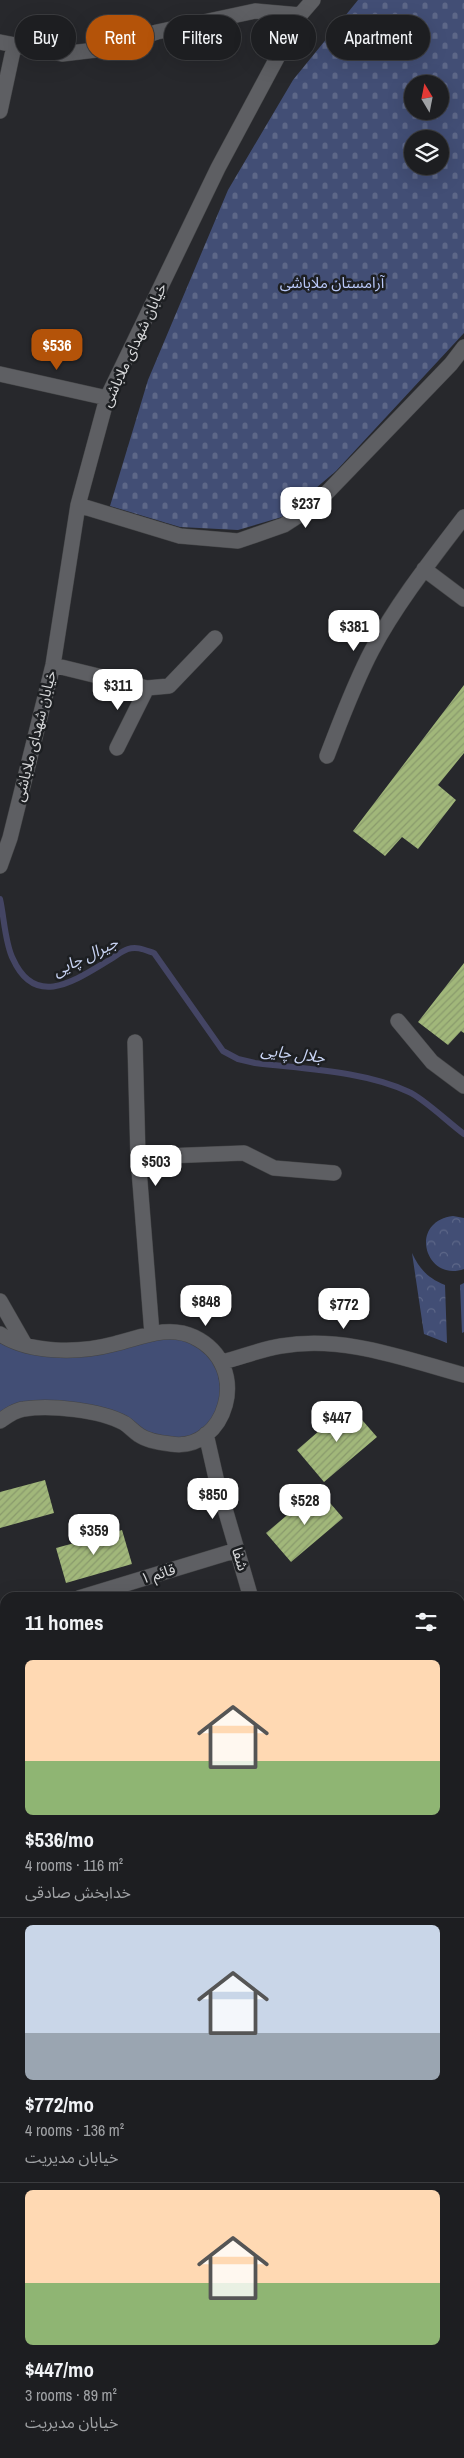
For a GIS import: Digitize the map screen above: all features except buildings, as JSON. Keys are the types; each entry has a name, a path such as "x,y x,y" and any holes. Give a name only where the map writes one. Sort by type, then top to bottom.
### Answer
{"street":[{"name":"خیابان شهدای ملاباشی","path":"300,15 313,0"},
{"path":"0,111 7,44 62,54 104,49 156,32 254,5 300,15"},
{"name":"خیابان شهدای ملاباشی","path":"0,866 10,838 53,665 78,505 107,398 218,168 276,60"},
{"path":"78,505 180,536 238,541 284,525 315,505 451,364 464,347"},
{"path":"0,374 107,398"},
{"path":"327,756 351,693 372,648 424,569 464,517"},
{"path":"424,569 464,599"},
{"path":"53,665 147,688 169,686 215,638"},
{"path":"117,748 147,688"},
{"path":"398,1021 432,1062 464,1086"},
{"path":"136,1042 138,1157 152,1334"},
{"path":"138,1157 244,1153 274,1168 334,1173"},
{"path":"0,1301 24,1343"},
{"path":"0,1334 11,1342 65,1351 112,1345 166,1331 182,1332 195,1337 210,1347 223,1362 228,1377 225,1405 218,1422 206,1434 192,1442 172,1445 140,1436 125,1423 75,1410 24,1409 0,1421"},
{"path":"223,1362 281,1346 319,1342 356,1346 464,1375"},
{"name":"شفا","path":"206,1434 249,1592"},
{"name":"قائم ۱","path":"99,1592 237,1550"}],"green space":[{"name":"آرامستان ملاباشی","path":"358,0 464,0 464,333 336,471 282,517 238,530 180,527 110,506 148,380 228,190 293,80 309,60 316,60 316,52 326,39 326,60 430,60 430,15 346,15"},
{"path":"453,1216 464,1218 464,1269 451,1271 440,1267 432,1260 427,1250 426,1239 430,1229 439,1221"},
{"path":"412,1253 425,1273 445,1285 447,1343 424,1334"},
{"path":"464,1283 464,1332 462,1333 460,1285"},
{"path":"156,1336 189,1338 216,1362 222,1398 216,1415 204,1429 188,1438 170,1442 77,1406 0,1416 0,1343 9,1347 66,1357"}],"waterway":[{"name":"جلال چایی","path":"0,899 10,953 22,974 33,983 45,987 58,986 85,975 121,952 131,948 154,953 223,1051 238,1059 255,1063 354,1075 392,1085 409,1092 421,1100 464,1134"}],"water label":[{"name":"جیرال چایی","path":"85,956"}]}
